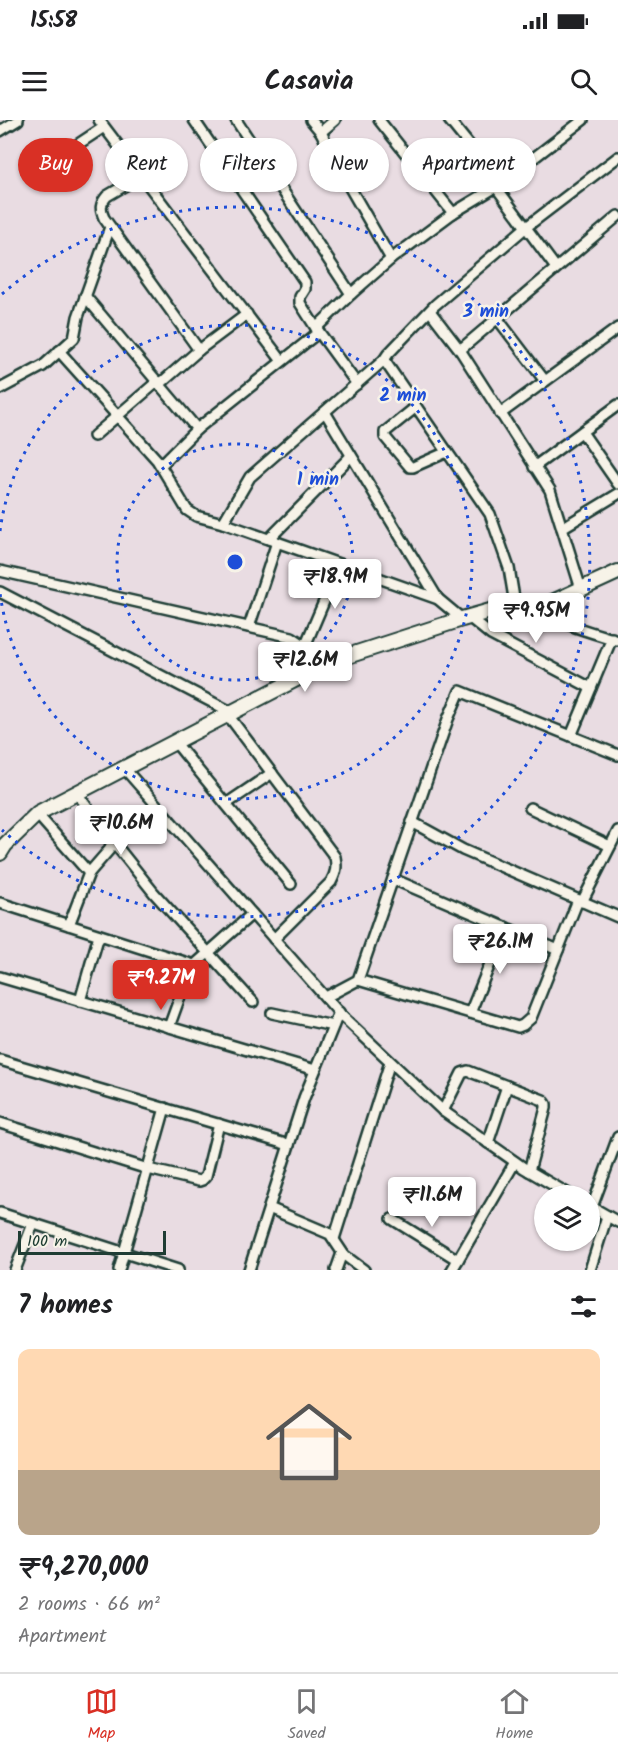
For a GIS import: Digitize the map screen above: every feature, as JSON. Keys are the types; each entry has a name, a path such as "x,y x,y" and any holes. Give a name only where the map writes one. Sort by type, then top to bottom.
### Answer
{"street":[{"path":"0,131 18,120"},
{"path":"194,120 305,282 300,303 357,384"},
{"path":"236,120 351,294"},
{"path":"311,120 321,132 338,168 391,259"},
{"path":"321,132 335,120"},
{"path":"379,120 453,213"},
{"path":"449,120 463,138"},
{"path":"536,156 583,120"},
{"path":"81,138 101,123 112,138"},
{"path":"224,523 250,477 384,360 430,311 525,228 618,157"},
{"path":"114,192 107,196 100,208 104,218 199,350"},
{"path":"153,192 282,361"},
{"path":"161,465 197,429 317,330 351,294 391,259 453,213 487,192"},
{"path":"502,192 525,228 556,268"},
{"path":"460,350 618,216"},
{"path":"0,389 43,366 74,338 78,317 110,227"},
{"path":"85,296 197,429"},
{"path":"430,311 460,350 550,490 581,589"},
{"path":"94,436 117,415 247,314"},
{"path":"497,318 545,381"},
{"path":"500,414 618,328"},
{"path":"59,351 161,465 190,514 224,523 438,599 491,635 591,688"},
{"path":"384,360 490,514 509,568 514,604"},
{"path":"534,467 618,405"},
{"path":"416,407 385,432 385,437 410,468 447,452"},
{"path":"324,412 438,599"},
{"path":"582,432 618,484"},
{"path":"249,627 273,540 351,456"},
{"path":"562,528 618,494"},
{"path":"305,646 340,564"},
{"path":"0,571 292,637 329,662"},
{"path":"0,853 5,845 37,814 329,662 514,604 546,605 618,572"},
{"path":"0,592 230,714 335,856 337,865 331,882 274,939"},
{"path":"534,605 563,623 615,639 571,736"},
{"path":"326,997 358,980 448,719 460,691 618,755"},
{"path":"175,742 291,884"},
{"path":"124,768 339,1012 390,1062 442,1111 515,1162 553,1185"},
{"path":"226,804 272,773"},
{"path":"77,792 154,893 253,1002"},
{"path":"530,808 610,846"},
{"path":"37,814 89,873"},
{"path":"412,822 463,850 618,917"},
{"path":"358,980 518,1027 523,1025 531,1018 580,901 618,831"},
{"path":"69,925 89,873 109,850 111,839"},
{"path":"393,879 558,950"},
{"path":"0,903 195,965"},
{"path":"169,1027 188,974 252,914"},
{"path":"470,1013 505,927"},
{"path":"80,1001 99,935"},
{"path":"0,977 315,1070"},
{"path":"251,1269 289,1145 315,1070 339,1012"},
{"path":"272,1013 333,1026"},
{"path":"0,1059 289,1145"},
{"path":"334,1239 390,1062"},
{"path":"442,1111 465,1071 543,1100 546,1108 529,1171"},
{"path":"488,1143 507,1086"},
{"path":"119,1270 165,1108"},
{"path":"0,1123 148,1169 202,1180 206,1176 219,1124"},
{"path":"599,1185 618,1137"},
{"path":"452,1270 515,1162"},
{"path":"268,1208 325,1231 334,1239 342,1252 364,1270"},
{"path":"600,1212 618,1222"},
{"path":"0,1213 178,1270"},
{"path":"590,1270 607,1216"},
{"path":"392,1219 458,1260"},
{"path":"15,1270 33,1224"},
{"path":"336,1270 342,1252"}]}
